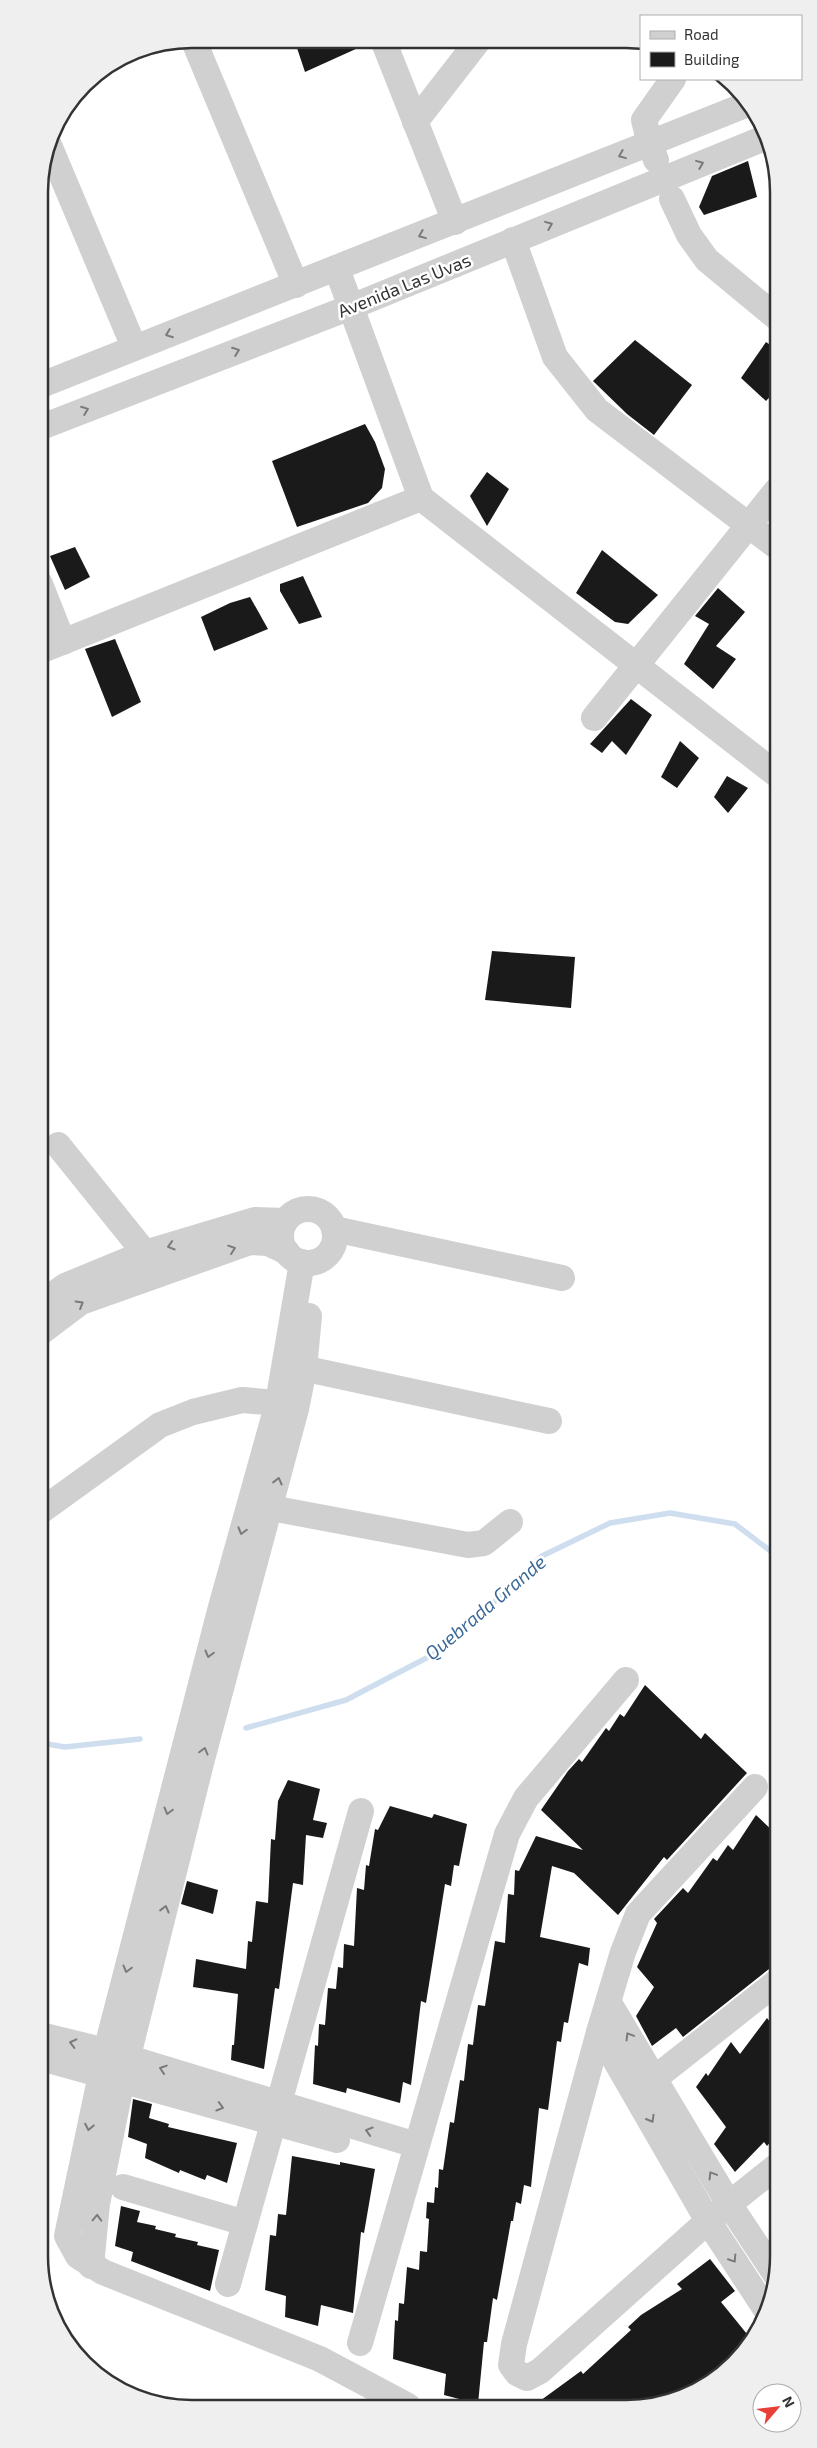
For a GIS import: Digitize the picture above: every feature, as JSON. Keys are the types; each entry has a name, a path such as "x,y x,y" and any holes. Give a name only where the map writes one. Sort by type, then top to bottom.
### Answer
{"street":[{"path":"196,47 296,285"},
{"path":"386,47 455,222"},
{"path":"416,122 473,47"},
{"path":"672,80 644,120 650,144 668,188 689,235 707,260 770,312"},
{"path":"48,382 742,107"},
{"name":"Avenida Las Uvas","path":"48,425 351,307 513,240 668,188 760,141"},
{"path":"53,153 134,348"},
{"path":"513,240 556,357 597,410 770,541"},
{"path":"337,269 421,498 770,769"},
{"path":"48,629 51,646 421,498"},
{"path":"594,718 770,499"},
{"path":"58,1145 145,1254"},
{"path":"48,1327 81,1302 250,1242 268,1243 301,1259 328,1254 335,1238 334,1229 331,1221 317,1210 299,1210 285,1221 281,1237 301,1259 294,1367 287,1406 242,1570 202,1759 67,2236 78,2256 91,2266 320,2359 397,2400"},
{"path":"48,1298 65,1286 145,1254 255,1220 285,1221"},
{"path":"334,1229 562,1278"},
{"path":"294,1367 549,1421"},
{"path":"48,1506 160,1425 193,1412 242,1400 287,1406"},
{"path":"260,1506 468,1545 484,1543 510,1522"},
{"path":"360,2343 507,1834 526,1798 626,1680"},
{"path":"755,1787 638,1914 599,2032 514,2344 511,2365 517,2373 527,2378 540,2371 708,2221 769,2171"},
{"path":"228,2284 361,1810"},
{"path":"645,2086 769,1988"},
{"path":"609,2003 645,2086 708,2221 762,2303"},
{"path":"599,2032 645,2086 729,2204 769,2264"},
{"path":"48,2038 114,2066 414,2153"},
{"path":"48,2059 114,2066"},
{"path":"91,2266 114,2066"},
{"path":"123,2187 245,2222"}],"building":[{"path":"297,47 360,47 305,72"},
{"path":"748,161 757,197 704,215 699,207 712,176"},
{"path":"635,340 692,385 654,435 627,414 593,381"},
{"path":"766,342 770,345 770,397 766,401 741,378"},
{"path":"365,424 375,442 385,469 382,488 368,503 297,527 272,461"},
{"path":"487,472 509,489 487,526 470,496"},
{"path":"75,547 90,577 65,590 50,556"},
{"path":"602,550 658,595 628,624 615,622 576,593"},
{"path":"303,576 322,617 299,624 280,591 280,584"},
{"path":"718,588 745,612 716,646 736,659 713,689 684,664 709,624 695,616"},
{"path":"250,597 268,629 214,651 201,617 230,603"},
{"path":"115,639 141,702 112,717 85,649"},
{"path":"631,699 652,715 626,755 612,741 602,753 590,744"},
{"path":"680,741 699,758 677,788 661,777"},
{"path":"727,776 748,788 728,813 714,797"},
{"path":"492,951 575,957 571,1008 485,1000"},
{"path":"645,1685 701,1739 705,1733 747,1773 667,1860 664,1857 618,1915 574,1873 552,1866 540,1937 590,1948 588,1966 579,1963 568,2023 564,2022 561,2042 557,2041 548,2110 539,2108 531,2187 524,2185 521,2204 516,2202 513,2221 511,2221 497,2300 493,2298 487,2342 484,2342 478,2400 463,2400 444,2395 446,2374 393,2359 395,2320 398,2321 399,2303 404,2304 407,2267 419,2270 420,2251 427,2252 429,2219 426,2218 427,2202 434,2203 435,2187 438,2188 439,2169 443,2170 450,2122 454,2123 460,2080 464,2081 468,2044 473,2045 478,2005 485,2006 495,1941 505,1943 508,1894 514,1895 515,1870 519,1871 536,1836 583,1850 541,1810 568,1771 579,1759 582,1762 606,1728 609,1731 620,1714 624,1717"},
{"path":"288,1780 320,1789 313,1820 327,1823 323,1838 306,1835 303,1885 293,1883 279,1989 275,1988 264,2069 231,2060 238,1994 193,1987 196,1959 246,1969 248,1941 252,1942 256,1901 268,1903 271,1839 275,1840 278,1801"},
{"path":"390,1806 432,1818 434,1814 467,1824 459,1866 454,1865 451,1886 445,1884 426,2003 421,2001 411,2085 403,2082 400,2103 347,2088 346,2093 313,2084 315,2045 318,2046 319,2024 325,2025 328,1988 336,1989 338,1967 343,1968 344,1944 354,1946 357,1888 364,1890 366,1865 369,1866 375,1829 378,1830"},
{"path":"756,1815 769,1828 769,1969 683,2037 676,2028 652,2046 636,2016 654,1987 637,1967 657,1923 654,1919 683,1888 688,1893 713,1858 717,1861 728,1845 733,1850"},
{"path":"187,1881 218,1890 213,1914 181,1904"},
{"path":"767,2018 769,2021 769,2144 767,2146 764,2142 735,2172 714,2144 726,2127 696,2087 706,2073 708,2076 731,2042 740,2054"},
{"path":"133,2099 152,2104 149,2118 169,2124 168,2127 237,2143 227,2183 207,2175 205,2180 180,2170 179,2173 145,2158 147,2144 128,2137"},
{"path":"292,2156 375,2169 364,2233 361,2232 353,2313 321,2305 318,2326 285,2317 286,2296 265,2290 270,2235 276,2236 278,2214 286,2215"},
{"path":"121,2206 140,2211 137,2222 156,2226 155,2229 176,2234 175,2237 198,2242 197,2245 219,2250 210,2291 131,2261 133,2252 115,2246"},
{"path":"710,2259 735,2291 721,2302 747,2334 734,2351 713,2371 689,2386 653,2398 635,2400 541,2400 581,2371 583,2374 631,2330 628,2327 641,2315 682,2289 677,2284"}],"waterway":[{"name":"Quebrada Grande","path":"246,1728 346,1700 434,1654 489,1607 542,1556 610,1523 670,1513 735,1524 769,1550"},
{"name":"Quebrada Grande","path":"48,1744 65,1747 140,1739"}]}
